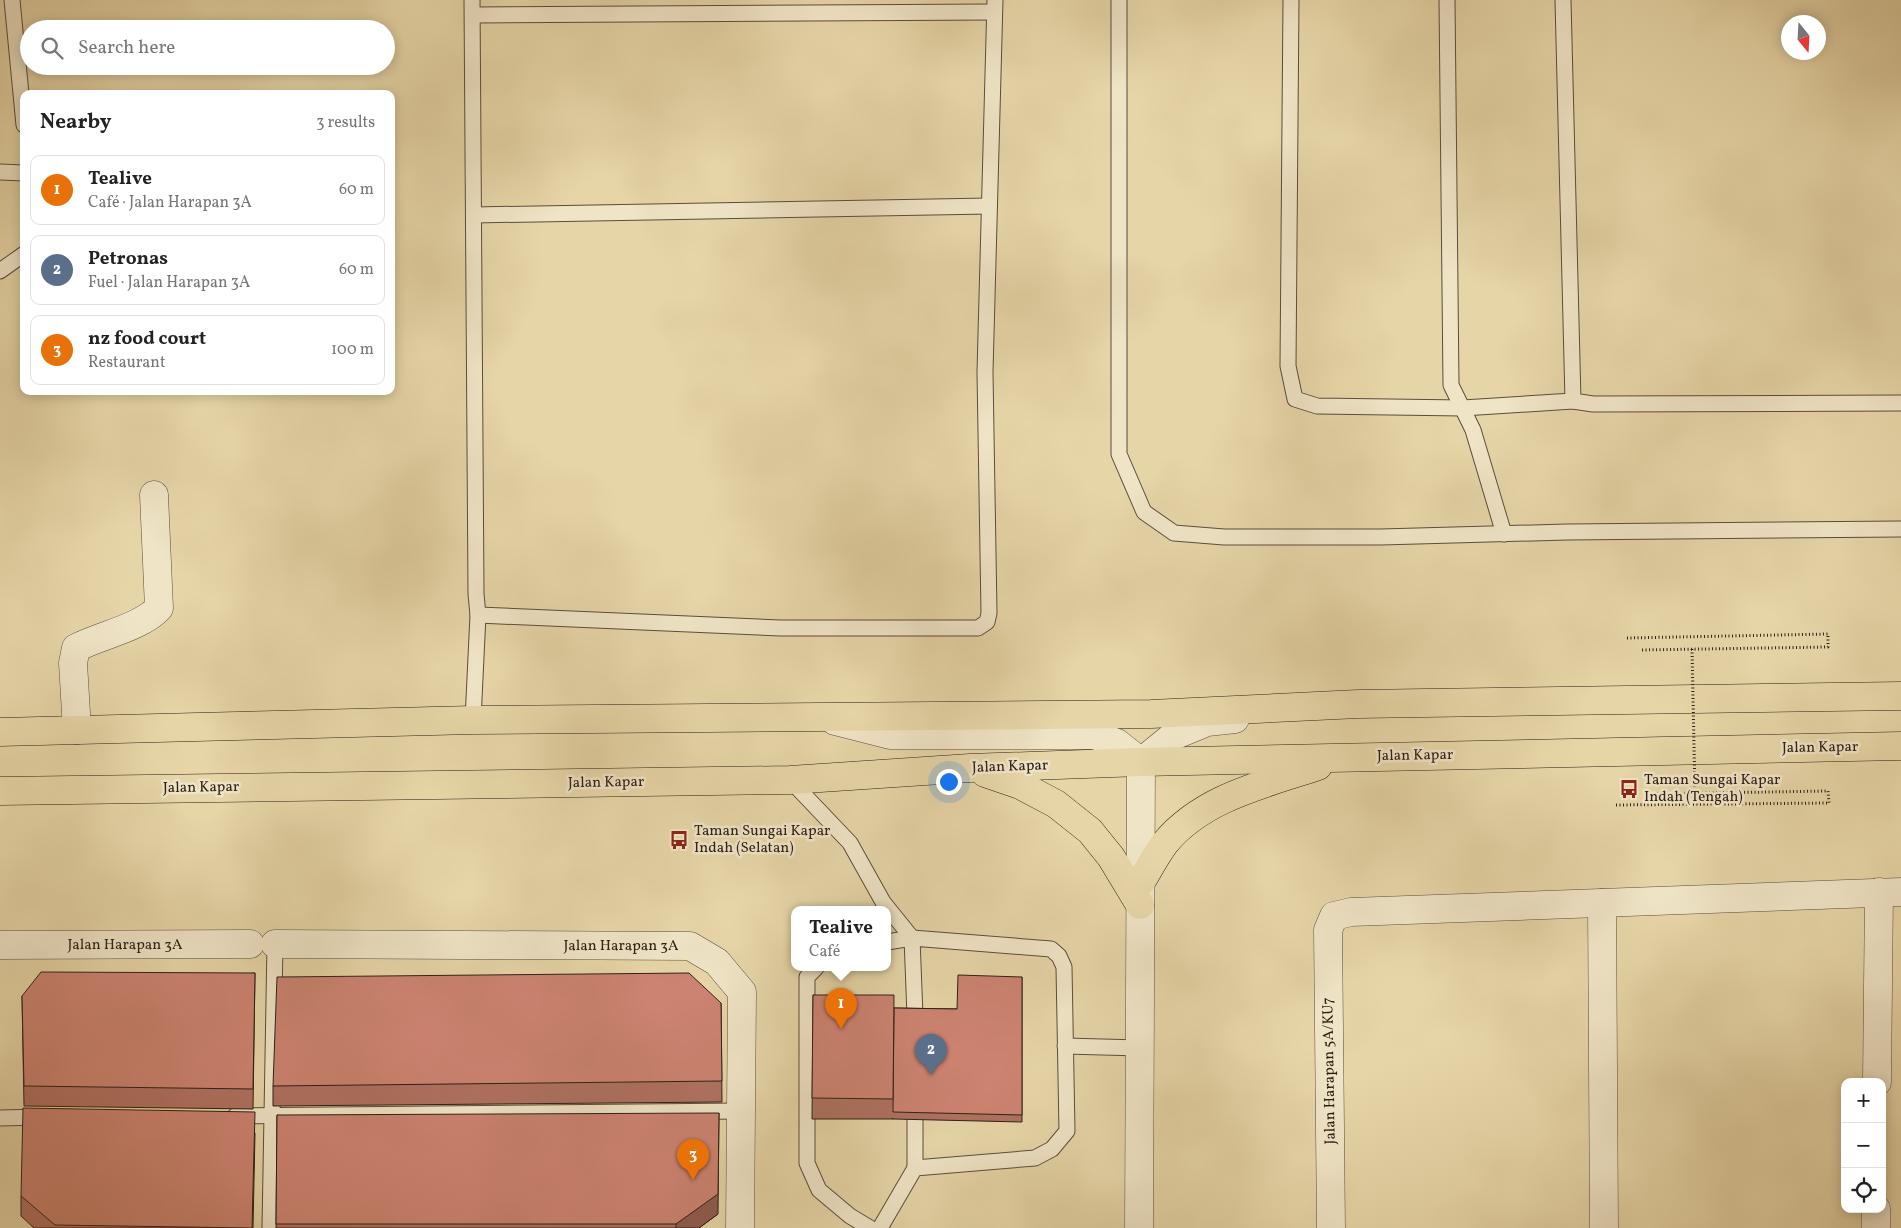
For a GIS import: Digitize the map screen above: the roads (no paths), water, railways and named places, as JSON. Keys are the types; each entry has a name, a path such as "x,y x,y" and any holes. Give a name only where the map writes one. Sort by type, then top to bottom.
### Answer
{"highway":[{"path":"0,732 473,720 1151,714 1358,704 1901,696"},
{"name":"Jalan Kapar","path":"0,791 790,780 970,768 1141,762 1901,746"},
{"path":"970,768 1028,789 1056,804 1090,831 1140,894 1165,843 1181,827 1205,809 1231,796 1340,758"}],"street":[{"path":"77,730 73,663 76,648 149,618 159,608 154,495"},
{"path":"1141,762 1173,736 1207,722 1358,704"},
{"path":"825,718 890,735 1094,735 1117,743 1141,762"},
{"path":"1139,1228 1141,762"},
{"path":"1604,1228 1602,903 1890,892 1877,1078"},
{"name":"Jalan Harapan 5A/KU7","path":"1331,1228 1328,930 1334,916 1351,912 1602,903"},
{"name":"Jalan Harapan 3A","path":"0,945 690,946 717,962 742,992 740,1228"},
{"path":"1876,1213 1876,1228"}],"lane":[{"path":"12,0 21,90"},
{"path":"1119,0 1119,454 1144,512 1174,533 1224,537 1381,538 1504,534 1901,529"},
{"path":"1291,0 1288,366 1295,399 1317,406 1463,408 1573,400 1603,404 1901,403"},
{"path":"1446,0 1451,385 1474,430 1504,534"},
{"path":"1563,0 1573,400"},
{"path":"473,720 478,615 476,594 472,8 994,6 985,372 989,613 987,622 978,628 780,628 478,615"},
{"path":"0,172 20,173"},
{"path":"474,216 989,206"},
{"path":"0,271 20,257"},
{"path":"790,780 850,843 886,906"},
{"path":"891,912 912,938 915,1016"},
{"path":"891,941 912,938 1051,950 1059,956 1064,967 1067,1131 1052,1149 1035,1158 915,1168"},
{"path":"263,944 272,1115 270,1228"},
{"path":"813,971 807,978 807,1163 819,1190 850,1216 870,1228"},
{"path":"1065,1046 1140,1048"},
{"path":"224,1116 741,1111"},
{"path":"0,1118 58,1117"},
{"path":"880,1228 915,1168 915,1120"}],"place":[{"name":"Taman Sungai Kapar Indah (Tengah)","path":"1629,789"},
{"name":"Taman Sungai Kapar Indah (Selatan)","path":"679,840"},
{"name":"Tealive","path":"841,1029"},
{"name":"Petronas","path":"931,1075"},
{"name":"nz food court","path":"693,1180"}]}
